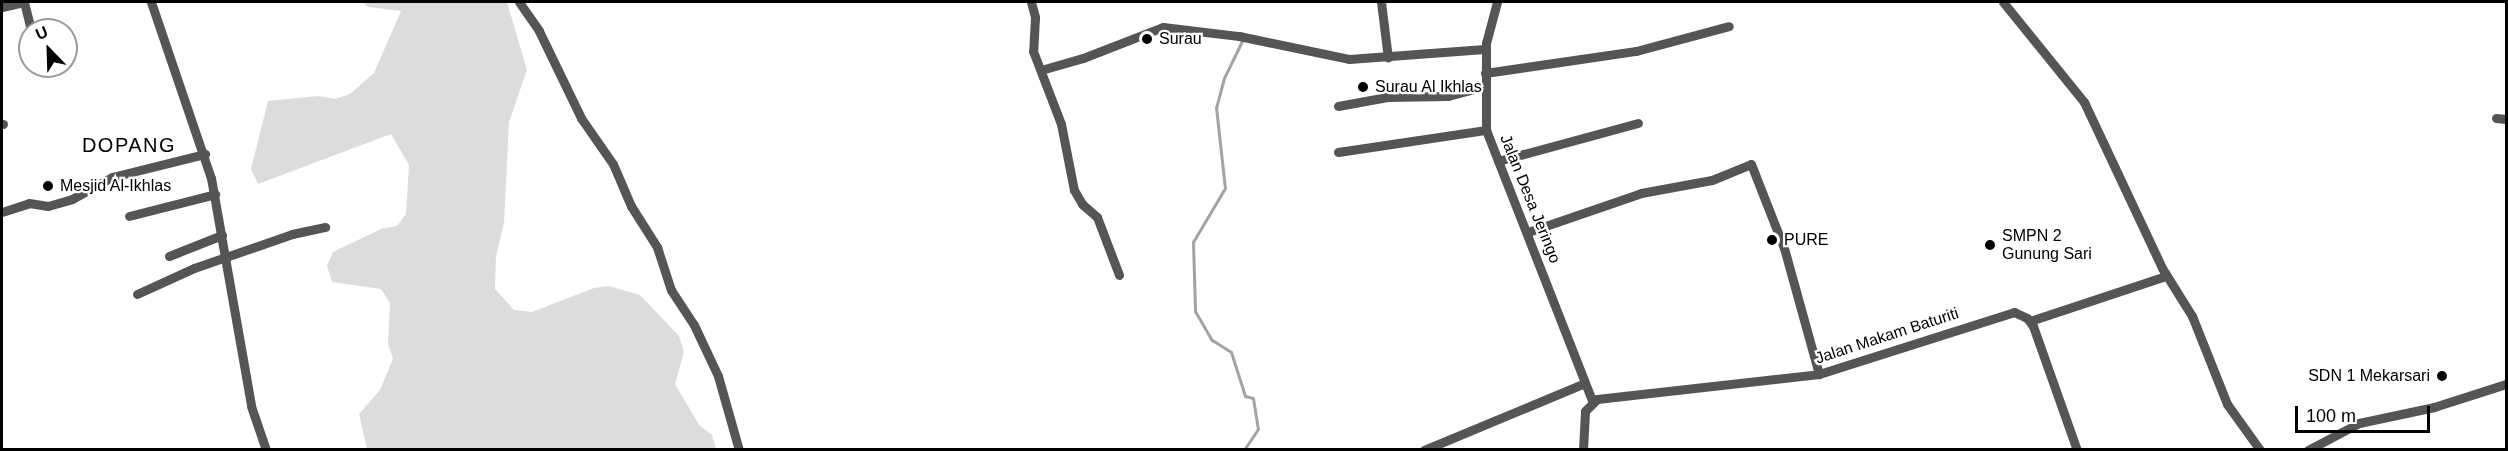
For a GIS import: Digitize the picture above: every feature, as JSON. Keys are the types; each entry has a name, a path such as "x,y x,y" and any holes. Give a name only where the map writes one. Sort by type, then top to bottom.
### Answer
{"street":[{"path":"2,8 23,2 28,18"},
{"path":"151,2 205,154 215,194 250,406 266,450"},
{"path":"519,2 539,31 581,118 613,164 631,206 657,247 671,290 714,367 739,450"},
{"path":"1031,2 1035,17 1033,51 1067,145 1074,190 1082,204 1097,217 1119,275"},
{"path":"1381,2 1388,58"},
{"name":"Jalan Desa Jeringo","path":"1497,2 1485,49 1486,130 1528,232 1592,401"},
{"path":"2002,2 2084,102 2166,276 2192,316 2232,414 2260,450"},
{"path":"1485,73 1636,51 1730,26"},
{"path":"1041,70 1083,58 1163,27 1239,36 1333,57 1388,58 1485,49"},
{"path":"1338,106 1388,97 1448,96 1486,86"},
{"path":"2496,118 2506,119"},
{"path":"1498,161 1638,123"},
{"path":"1338,152 1486,130"},
{"path":"2,212 29,203 48,206 72,199 112,177 205,154"},
{"path":"1528,232 1641,194 1712,180 1751,164 1784,248 1819,374"},
{"path":"129,216 215,194"},
{"path":"137,294 292,234 325,227"},
{"path":"169,256 222,235"},
{"path":"2076,450 2030,321 2166,276"},
{"name":"Jalan Makam Baturiti","path":"1592,401 1819,374 2010,312 2021,314 2030,321"},
{"path":"1424,450 1585,383"},
{"path":"2308,450 2359,423 2434,407 2506,384"},
{"path":"1583,450 1585,414 1592,401"}],"shaded area":[{"path":"362,2 507,2 527,70 509,122 504,223 496,256 495,289 514,310 532,312 594,288 609,286 640,295 679,336 684,352 675,384 699,425 712,435 716,449 367,449 359,414 380,390 393,359 388,344 390,303 381,289 332,282 327,266 333,252 381,229 397,226 406,214 409,165 391,134 258,184 251,169 268,101 318,96 335,99 350,94 374,73 401,11 368,7"}],"waterway":[{"path":"1242,41 1224,78 1216,107 1225,188 1193,242 1195,311 1212,340 1231,352 1245,396 1253,398 1258,429 1244,450"}],"place":[{"name":"Surau","path":"1147,39"},
{"name":"Surau Al Ikhlas","path":"1363,87"},
{"name":"Mesjid Al-Ikhlas","path":"48,186"},
{"name":"PURE","path":"1772,240"},
{"name":"SMPN 2 Gunung Sari","path":"1990,245"},
{"name":"SDN 1 Mekarsari","path":"2442,376"}],"district":[{"name":"DOPANG","path":"129,145"}]}
